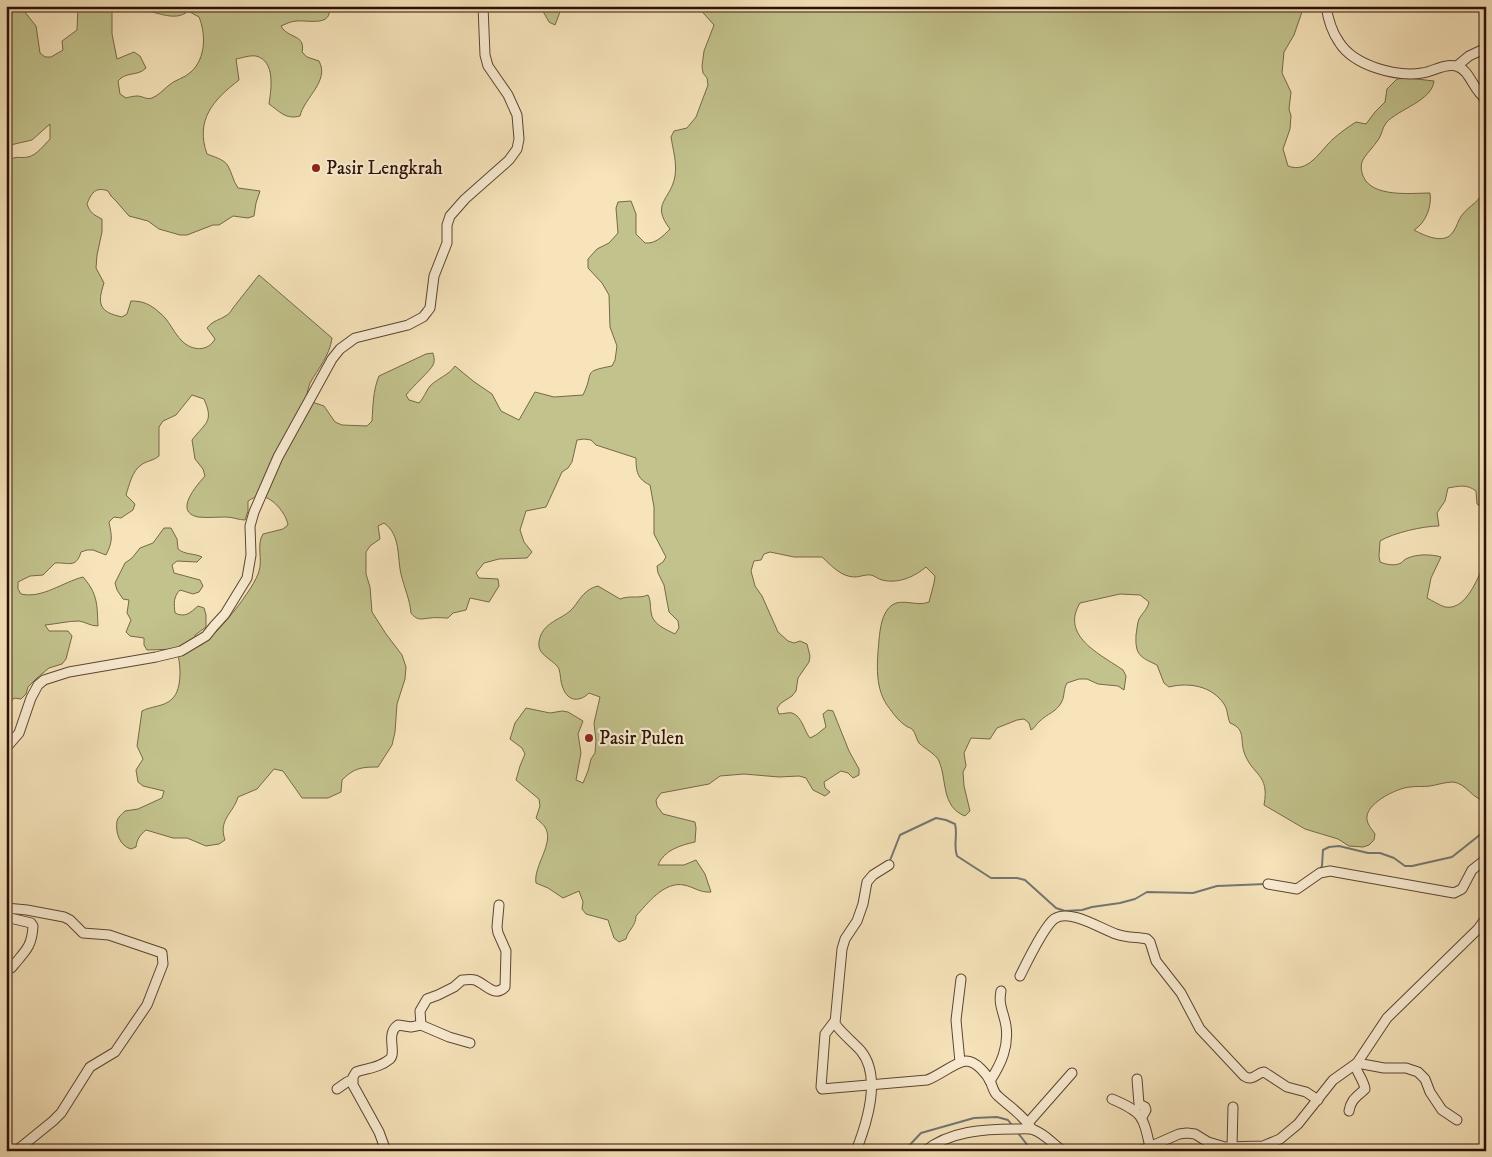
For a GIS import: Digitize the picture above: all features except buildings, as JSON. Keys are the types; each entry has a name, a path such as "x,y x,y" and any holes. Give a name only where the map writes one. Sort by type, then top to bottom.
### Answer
{"street":[{"path":"6,748 19,733 31,698 38,685 44,680 69,672 180,651 206,636 225,614 247,578 250,564 250,526 254,512 278,457 332,359 340,349 355,338 408,325 423,317 430,308 434,276 447,243 447,225 450,216 465,198 514,154 519,144 517,115 508,95 488,66 485,55 483,6"},
{"path":"1326,6 1332,28 1340,44 1367,65 1378,70 1420,74 1449,65 1457,66 1465,72 1477,91 1486,99"},
{"path":"1457,66 1469,56 1486,48"},
{"path":"1268,884 1296,890 1320,873 1330,871 1457,893 1462,890 1472,870 1486,859"},
{"path":"889,865 873,875 867,882 864,904 857,921 844,942 834,1022 825,1034 821,1088 927,1080 960,1062 973,1062 990,1081 998,1096 1024,1116 1029,1127"},
{"path":"421,1025 420,1010 426,998 439,995 462,980 475,980 495,992 505,987 506,951 498,934 499,905"},
{"path":"6,908 42,912 64,917 70,920 83,933 109,935 158,950 162,953 163,958 163,964 147,1005 124,1041 112,1054 90,1067 61,1113 16,1151"},
{"path":"1020,976 1051,923 1060,916 1076,917 1114,934 1147,939 1150,942 1156,961 1181,993 1200,1029 1244,1076 1253,1078 1264,1072 1287,1087 1306,1092 1318,1100"},
{"path":"6,917 32,924 33,929 32,939 28,948 14,966 11,968 6,966"},
{"path":"1140,1151 1180,1134 1189,1133 1195,1134 1217,1146 1232,1147 1263,1146 1280,1139 1298,1124 1333,1080 1356,1064 1387,1018 1478,929 1486,918"},
{"path":"960,1062 956,1020 962,979"},
{"path":"990,1081 1004,1057 1005,1051 1006,1029 1001,1011 1001,991"},
{"path":"834,1022 836,1027 864,1055 872,1085 867,1125 856,1151"},
{"path":"337,1090 352,1080 358,1071 373,1068 390,1058 393,1053 392,1036 396,1026 421,1025 449,1037 470,1043"},
{"path":"1349,1111 1353,1099 1365,1089 1356,1064"},
{"path":"1356,1064 1384,1068 1406,1068 1418,1072 1425,1079 1430,1092 1442,1110 1457,1120"},
{"path":"1029,1127 1072,1073"},
{"path":"1137,1079 1139,1104 1145,1107 1146,1110 1142,1117"},
{"path":"352,1080 379,1132 386,1151"},
{"path":"1112,1099 1132,1108 1142,1117 1150,1147"},
{"path":"1232,1147 1233,1107"},
{"path":"925,1151 936,1144 963,1133 990,1129 1029,1127 1042,1134 1063,1151"}],"green space":[{"path":"6,6 20,6 36,26 40,53 45,57 51,57 63,50 62,41 77,30 78,6 112,6 112,34 117,59 134,52 140,56 146,68 143,71 124,76 118,81 120,94 126,98 137,96 148,99 157,96 170,84 191,72 200,60 204,38 199,17 188,11 179,16 164,15 148,11 146,6 329,6 328,17 324,20 295,21 281,26 288,33 299,39 303,46 302,52 307,57 319,61 322,68 319,82 302,109 300,116 287,116 269,104 271,77 267,64 256,56 251,56 236,59 239,80 214,103 205,121 203,131 207,154 219,158 226,164 238,188 260,191 254,216 248,218 233,216 219,225 213,225 187,235 180,235 159,229 148,221 129,216 108,191 97,190 92,194 87,204 89,210 102,219 102,232 96,268 104,283 101,302 104,310 122,317 127,314 131,301 146,304 153,307 163,316 179,338 186,344 200,349 208,346 215,339 207,328 230,312 259,275 332,338 326,356 310,383 306,400 324,406 335,422 342,425 367,426 372,421 374,392 379,376 426,354 433,353 434,364 406,395 409,400 419,403 430,386 450,372 455,366 492,394 501,411 519,420 535,392 554,397 583,395 592,371 612,366 617,346 610,327 609,295 602,283 588,268 588,259 597,249 609,243 618,233 616,208 618,202 631,201 636,214 636,234 645,243 656,241 670,229 664,220 662,207 675,176 675,161 671,137 674,131 687,128 696,117 708,85 702,66 704,51 714,25 697,6 1304,6 1294,35 1284,52 1282,73 1291,92 1289,109 1291,116 1290,129 1283,149 1288,166 1295,168 1308,164 1347,128 1356,122 1366,124 1385,102 1387,89 1397,79 1408,78 1434,81 1432,88 1427,94 1386,123 1379,138 1363,160 1361,167 1363,176 1368,183 1383,191 1393,193 1430,193 1430,203 1425,219 1414,230 1440,239 1449,236 1462,215 1486,189 1486,504 1483,508 1477,504 1476,491 1469,487 1448,488 1445,501 1437,513 1439,526 1408,530 1380,541 1379,556 1380,562 1391,565 1399,564 1407,558 1416,556 1429,555 1441,557 1431,578 1427,598 1445,607 1453,607 1460,604 1466,598 1486,561 1486,801 1477,798 1462,785 1453,782 1398,790 1378,801 1369,811 1367,821 1375,834 1374,840 1369,845 1363,847 1349,846 1338,839 1305,829 1264,805 1265,787 1247,760 1243,748 1242,735 1235,725 1230,723 1225,706 1219,698 1207,689 1192,685 1169,687 1164,683 1157,665 1146,660 1140,654 1136,647 1137,625 1149,602 1140,595 1120,594 1080,603 1075,615 1075,625 1085,643 1123,670 1126,676 1124,690 1118,686 1098,684 1087,679 1079,679 1067,683 1059,706 1031,730 1029,723 1024,719 997,728 990,739 971,738 964,753 966,766 963,772 964,786 970,811 965,816 957,812 948,799 938,758 919,743 913,731 893,714 885,702 879,685 879,636 886,612 892,605 900,602 920,604 929,602 935,576 926,567 911,577 894,581 882,580 872,575 850,577 837,570 822,557 794,557 770,552 764,554 761,560 754,561 751,571 755,586 762,596 778,632 788,641 794,643 800,641 807,644 810,656 809,662 798,678 796,691 777,708 779,714 791,713 798,717 810,738 826,727 823,714 828,710 833,711 849,751 859,769 859,775 853,778 848,773 841,771 824,782 825,788 830,792 825,796 813,790 806,778 799,776 779,777 744,774 720,776 709,784 661,793 656,800 657,806 663,814 695,822 696,828 695,842 669,852 658,865 684,865 696,860 705,874 711,892 704,892 684,885 670,886 657,894 636,916 635,923 626,939 619,942 614,938 608,920 586,914 582,909 583,902 579,891 563,898 536,883 536,876 546,847 547,833 545,827 536,818 540,806 539,799 516,780 525,754 522,748 510,739 515,723 526,708 550,713 568,712 583,721 578,734 581,753 576,780 583,783 595,753 594,723 600,697 589,693 578,699 568,696 562,686 559,669 543,654 539,647 539,642 541,635 548,625 569,612 590,589 598,586 620,599 648,595 652,616 656,623 675,634 679,628 678,621 669,612 664,585 658,573 657,566 666,557 654,534 654,507 650,485 642,480 638,474 636,458 596,445 591,440 584,439 577,440 572,462 562,472 546,507 526,511 520,530 524,542 532,552 527,558 499,559 484,563 476,573 479,578 498,579 499,586 489,602 470,598 466,610 453,613 448,618 422,619 415,617 411,613 401,574 396,540 384,523 378,526 380,539 370,546 366,552 366,574 370,587 372,612 402,655 406,667 405,679 397,704 392,745 378,767 362,768 350,773 342,780 341,792 328,798 302,798 283,771 274,769 257,789 238,797 223,827 225,840 219,844 206,846 187,838 173,838 146,830 139,837 136,847 131,849 127,847 121,842 118,834 118,818 125,811 138,809 162,798 164,791 143,786 138,782 136,770 143,759 137,746 142,711 165,704 172,699 178,689 180,667 176,649 147,650 144,645 144,638 130,636 126,632 131,620 127,613 129,600 123,599 115,583 125,563 140,548 153,543 164,528 171,528 177,539 178,549 202,557 197,562 177,561 172,565 174,573 200,580 203,586 199,592 193,594 180,590 176,595 174,604 175,613 182,615 190,613 198,606 204,608 206,627 195,635 196,644 199,646 224,624 256,579 260,566 260,543 263,534 283,529 288,525 278,506 269,499 259,496 248,501 248,511 245,520 229,517 198,517 187,510 189,498 205,476 203,469 195,459 192,440 205,425 208,417 204,399 192,395 176,415 163,421 159,427 159,456 141,465 133,475 126,495 135,504 133,510 121,518 114,517 109,522 111,539 106,555 93,550 87,550 81,552 74,563 55,563 43,575 30,576 18,582 18,589 21,594 29,595 45,592 83,577 94,594 98,626 79,621 45,625 49,631 68,631 72,636 66,659 62,664 49,668 37,678 28,687 26,694 21,699 14,698 9,705 6,705 6,163 9,160 28,157 37,152 50,139 50,124 32,140 6,146"},
{"path":"540,6 567,6 560,12 555,25 549,22"}],"waterway":[{"path":"889,863 900,835 936,818 955,824 957,856 991,878 1017,878 1025,880 1056,908 1065,911 1120,903 1135,899 1147,892 1193,893 1217,886 1266,884"},
{"path":"1320,869 1322,866 1323,850 1329,847 1339,846 1368,853 1380,853 1394,858 1405,866 1412,866 1452,857 1486,830"},
{"path":"904,1151 921,1133 974,1118 997,1117 1008,1120 1012,1125"},
{"path":"1018,1133 1032,1151"}],"place":[{"name":"Pasir Lengkrah","path":"316,168"},
{"name":"Pasir Pulen","path":"589,738"}]}
